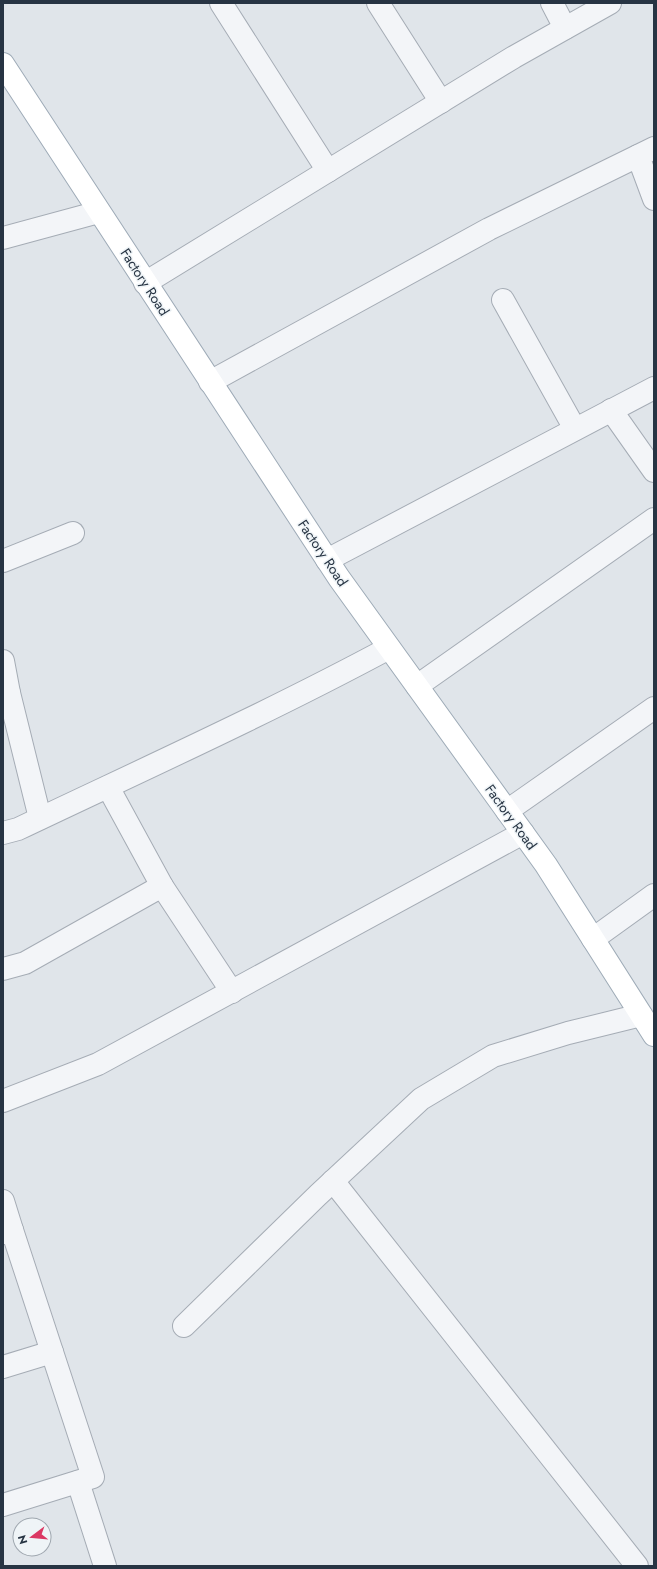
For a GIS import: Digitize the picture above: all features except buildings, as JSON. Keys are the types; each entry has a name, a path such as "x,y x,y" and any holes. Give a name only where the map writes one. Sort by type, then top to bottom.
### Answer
{"main road":[{"name":"Factory Road","path":"3,64 98,212 327,560 546,865 654,1035"}],"street":[{"path":"221,3 328,171"},
{"path":"378,3 441,102"},
{"path":"552,3 565,28"},
{"path":"146,283 441,102 610,3"},
{"path":"210,382 488,229 646,152 654,199"},
{"path":"3,238 98,212"},
{"path":"503,300 575,429"},
{"path":"327,560 654,388"},
{"path":"610,410 654,471"},
{"path":"417,686 654,519"},
{"path":"3,561 73,533"},
{"path":"3,833 18,829 108,787 330,680 389,648"},
{"path":"3,661 6,694 40,818"},
{"path":"507,812 654,708"},
{"path":"108,787 162,886 232,992"},
{"path":"3,1101 98,1064 523,833"},
{"path":"3,969 25,962 162,886"},
{"path":"593,939 654,895"},
{"path":"184,1326 333,1181 421,1099 493,1056 568,1033 641,1015"},
{"path":"333,1181 637,1566"},
{"path":"3,1201 8,1232 52,1352 94,1477 3,1505"},
{"path":"3,1367 52,1352"},
{"path":"78,1482 105,1566"}]}
